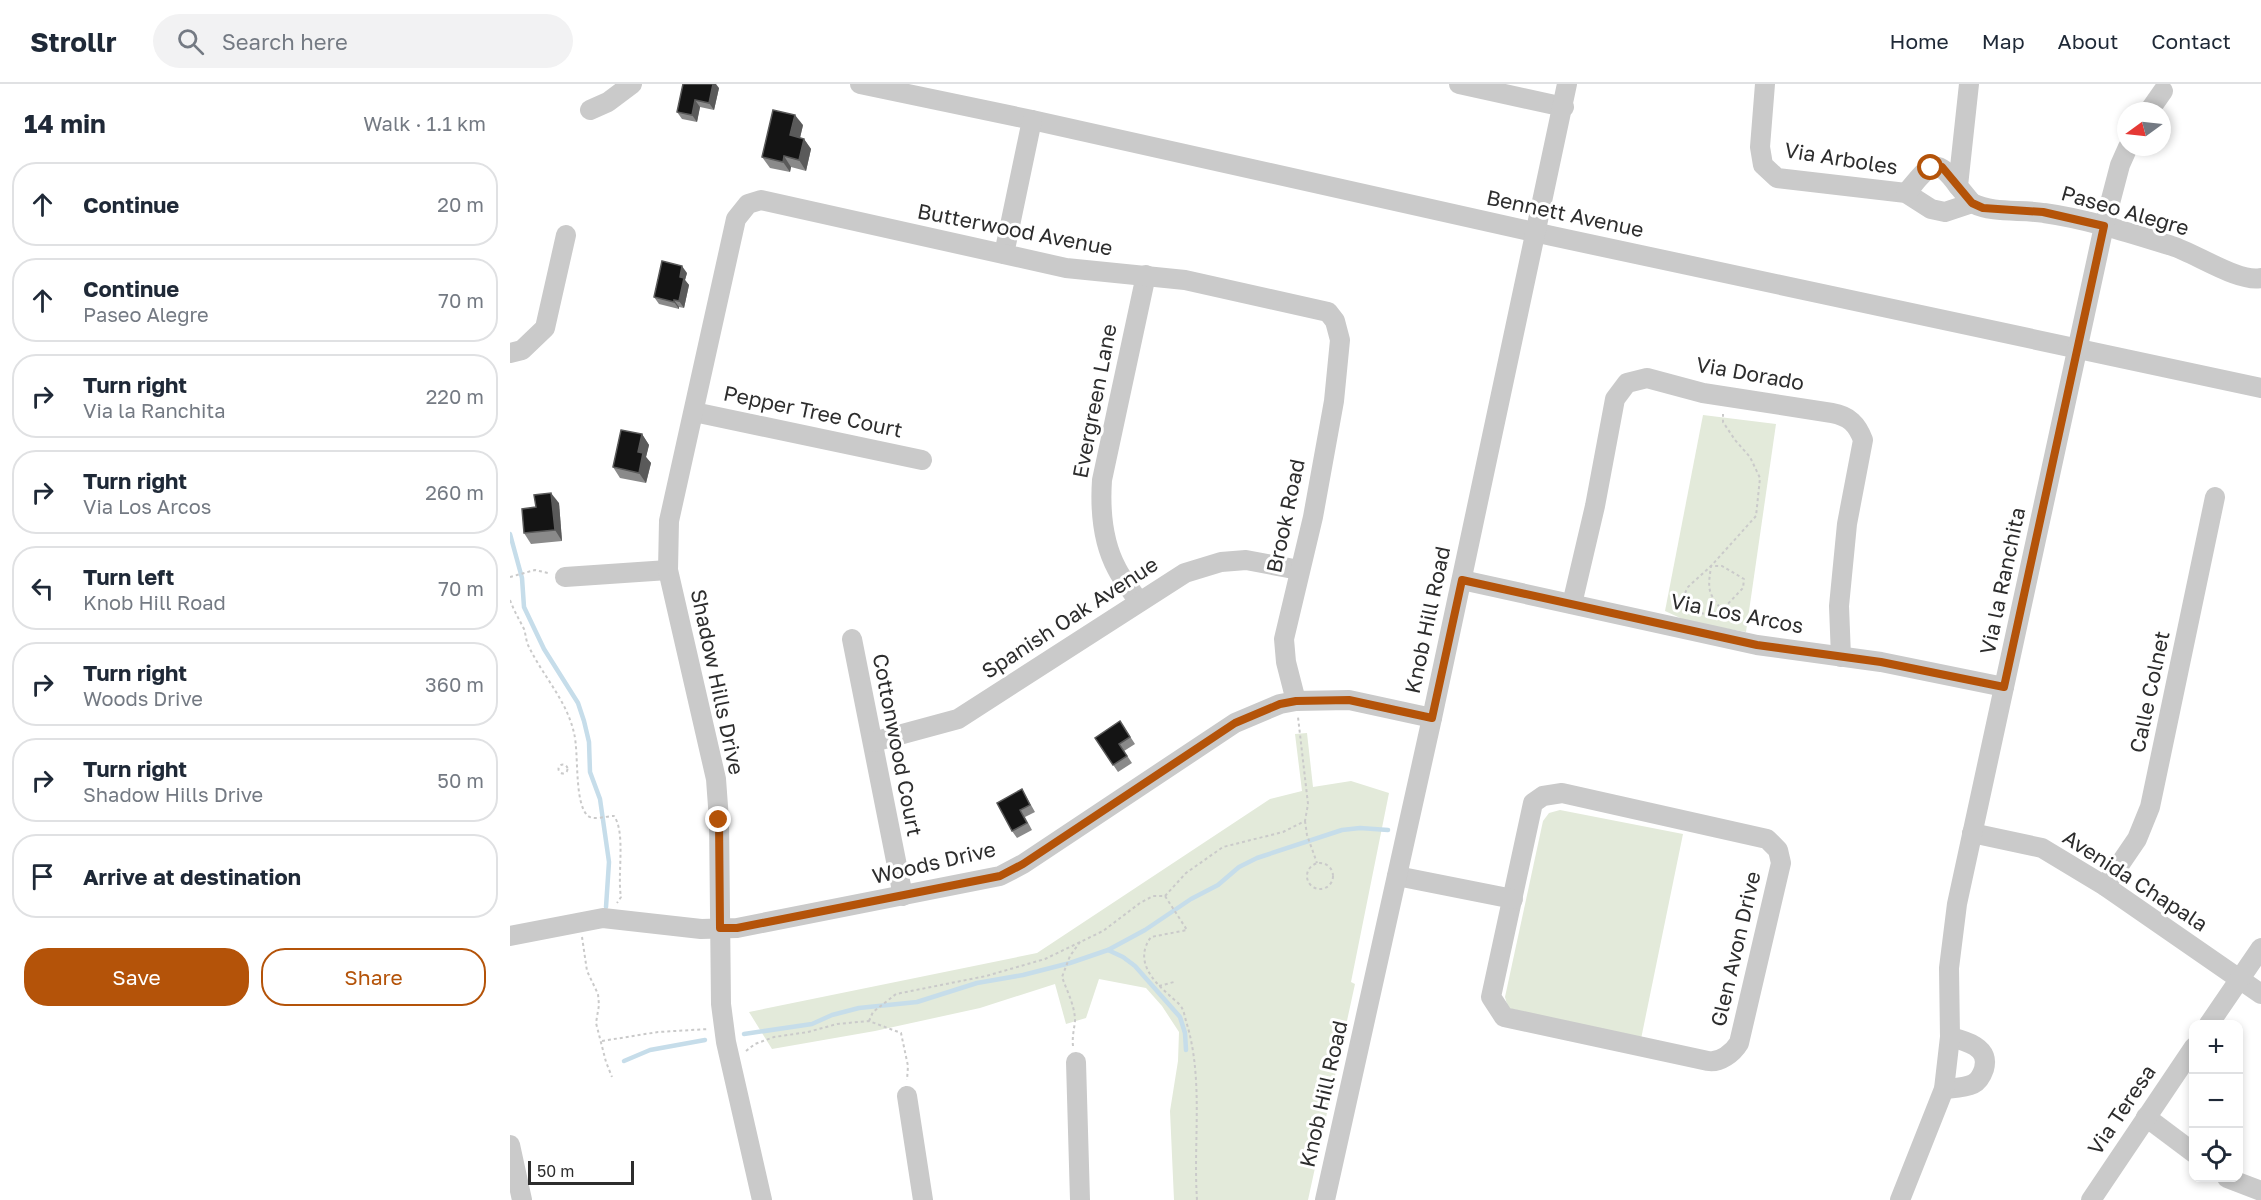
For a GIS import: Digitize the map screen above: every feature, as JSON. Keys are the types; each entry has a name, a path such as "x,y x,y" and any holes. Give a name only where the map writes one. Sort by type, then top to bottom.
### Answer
{"street":[{"path":"590,110 608,102 632,84"},
{"name":"Bennett Avenue","path":"860,84 2261,388"},
{"path":"1460,84 1564,107"},
{"name":"Knob Hill Road","path":"1325,1200 1462,580 1564,107 1567,84"},
{"name":"Via Arboles","path":"1765,84 1760,147 1763,165 1777,178 1906,193 1931,209 1945,212 1972,203"},
{"path":"1958,186 1969,84"},
{"path":"2155,102 2163,91"},
{"path":"1004,254 1032,120"},
{"name":"Via la Ranchita","path":"1900,1200 1944,1089 1950,1037 1949,968 1957,904 2104,226 2124,156"},
{"path":"1906,193 1924,173 1936,166 1947,171 1972,203"},
{"name":"Shadow Hills Drive","path":"762,1200 729,1056 721,1004 719,820 716,779 668,570 669,521 736,219 748,204 761,200 769,202"},
{"name":"Butterwood Avenue","path":"769,202 1066,268 1117,275 1146,275 1185,280 1328,312 1335,321 1340,340"},
{"name":"Paseo Alegre","path":"1972,203 1983,208 2043,212 2104,226 2176,247 2245,279 2261,278"},
{"path":"510,353 522,350 545,328 566,235"},
{"name":"Evergreen Lane","path":"1139,602 1117,568 1103,524 1101,497 1102,480 1146,275"},
{"name":"Brook Road","path":"1296,701 1286,662 1284,639 1313,517 1334,401 1340,340"},
{"name":"Via Dorado","path":"1572,604 1595,506 1615,399 1627,383 1647,378 1702,393 1845,415 1859,429 1863,440 1847,524 1839,606 1841,657"},
{"name":"Pepper Tree Court","path":"694,411 922,460"},
{"name":"Calle Colnet","path":"2105,886 2137,838 2150,807 2215,497"},
{"name":"Spanish Oak Avenue","path":"873,741 958,718 1185,573 1221,562 1246,560 1299,570"},
{"path":"565,577 668,570"},
{"name":"Via Los Arcos","path":"1462,580 1757,645 1881,662 2004,687"},
{"name":"Cottonwood Court","path":"852,639 903,896"},
{"name":"Woods Drive","path":"510,936 603,918 701,929 737,928 1000,876 1023,864 1235,723 1280,704 1296,701 1349,700 1432,718"},
{"name":"Glen Avon Drive","path":"1562,793 1767,839 1778,850 1781,863 1739,1043 1734,1051 1715,1062 1504,1017 1491,997 1513,900 1533,803 1543,796 1562,793"},
{"name":"Avenida Chapala","path":"1972,833 2042,848 2105,886 2261,994"},
{"path":"1397,876 1513,900"},
{"path":"2212,1020 2261,948"},
{"path":"1944,1089 1973,1084 1980,1078 1985,1068 1985,1057 1979,1049 1970,1042 1950,1037"},
{"name":"Via Teresa","path":"2091,1200 2189,1053"},
{"path":"1076,1062 1080,1200"},
{"path":"906,1096 923,1200"},
{"path":"2146,1117 2189,1150"},
{"path":"510,1145 522,1200"},
{"path":"2237,1182 2261,1191"}],"path":[{"path":"1671,626 1688,587 1711,566 1756,516 1760,478 1750,457 1734,440 1723,422 1724,396"},
{"path":"1711,566 1708,590 1710,596 1722,610"},
{"path":"1711,566 1722,566 1744,579 1743,588 1718,617"},
{"path":"511,576 535,570 565,577"},
{"path":"510,600 529,647 563,705 572,726 583,807 587,815 616,818 620,836 621,897 615,906 615,920"},
{"path":"1296,701 1308,804 1305,820 1307,835 1317,863"},
{"path":"568,768 576,768"},
{"path":"869,1021 873,1012 896,994 986,976 1045,959 1103,931 1140,903 1154,896 1165,896 1186,873 1223,847 1282,832 1305,820"},
{"path":"1317,863 1326,864 1333,874 1329,886 1321,889 1313,887 1307,880 1310,867 1317,863"},
{"path":"1165,896 1187,930 1151,937 1146,944 1144,956 1146,968 1159,986 1181,1006 1191,1036 1196,1089 1194,1160 1197,1200"},
{"path":"581,922 587,971 598,994 596,1023 612,1077"},
{"path":"1076,1062 1072,1038 1074,1014 1062,977 1070,956 1081,940"},
{"path":"1159,986 1174,982"},
{"path":"729,1056 743,1053 755,1044 774,1037 808,1032 837,1024 869,1021 901,1033 908,1066 906,1096"},
{"path":"602,1041 658,1032 724,1028"}],"green space":[{"path":"1703,415 1776,424 1746,632 1689,622 1665,611"},
{"path":"1307,733 1313,787 1351,781 1389,793 1351,982 1355,984 1308,1200 1174,1200 1170,1111 1178,1061 1179,1032 1162,1006 1146,988 1099,979 1086,1018 1066,1024 1055,984 980,1008 875,1031 772,1049 749,1012 1037,953 1270,799 1302,791 1295,734"},
{"path":"1560,810 1683,834 1641,1039 1508,1008 1505,997 1543,821 1549,813"}],"building":[{"path":"683,84 713,84 709,103 695,100 692,115 677,112"},
{"path":"773,110 795,115 790,135 804,139 799,160 784,156 783,162 762,157"},
{"path":"662,261 682,266 680,277 684,278 679,301 654,297"},
{"path":"621,430 642,434 638,452 643,453 639,473 613,467"},
{"path":"551,493 555,530 524,533 522,509 536,507 534,495"},
{"path":"1120,721 1130,737 1119,744 1127,756 1113,765 1095,738"},
{"path":"1022,789 1030,805 1020,810 1027,823 1012,831 997,803"}],"waterway":[{"path":"510,534 522,578 524,607 544,649 578,703 584,721 589,742 590,772 600,799 609,862 606,907"},
{"path":"744,1034 812,1024 832,1015 859,1008 917,1002 977,983 1023,975 1070,963 1108,950 1145,930 1191,899 1218,885 1239,867 1257,858 1342,830 1360,828 1388,830"},
{"path":"1108,950 1135,966 1180,1017 1185,1033 1186,1050"},
{"path":"624,1061 650,1050 705,1040"}],"route":[{"path":"719,820 720,928 737,928 1000,876 1023,864 1235,723 1280,704 1296,701 1349,700 1432,718 1462,580 1757,645 1881,662 2004,687 2104,226 2043,212 1983,208 1972,203 1942,167 1931,168"}]}
